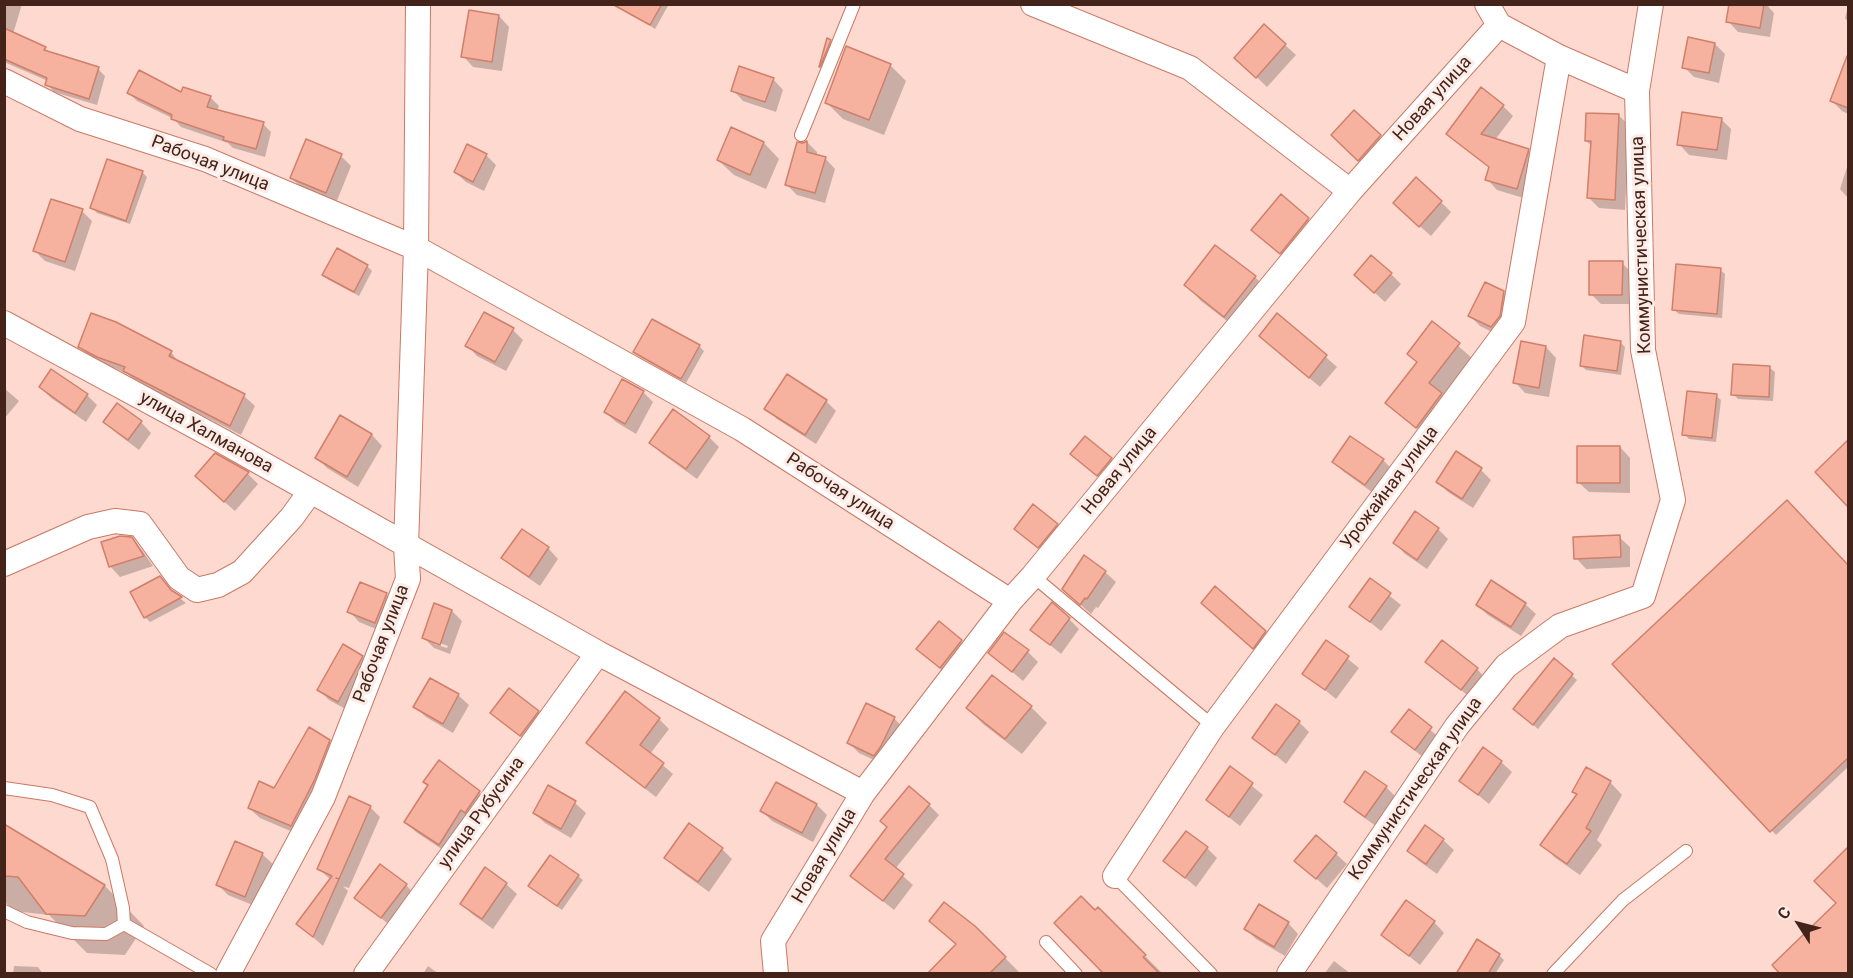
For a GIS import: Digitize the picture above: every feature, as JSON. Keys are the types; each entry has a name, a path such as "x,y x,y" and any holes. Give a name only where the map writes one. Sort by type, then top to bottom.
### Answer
{"street":[{"name":"Рабочая улица","path":"228,974 323,797 408,579 406,546 416,248 418,4"},
{"path":"1034,4 1190,68 1350,191"},
{"name":"Коммунистическая улица","path":"1289,974 1457,726 1506,666 1560,626 1642,596 1672,500 1643,350 1637,91 1651,4"},
{"name":"Новая улица","path":"776,974 773,941 863,793 1010,601 1033,576 1493,15 1559,57 1637,91"},
{"name":"Урожайная улица","path":"1115,876 1212,726 1513,322 1559,57"},
{"name":"Рабочая улица","path":"4,81 80,119 205,159 416,248 742,429 1010,601"},
{"name":"улица Халманова","path":"4,323 224,442 406,546"},
{"path":"4,564 88,527 115,521 140,524 179,578 198,590 219,585 242,572 292,517 310,492"},
{"path":"406,546 598,653 863,793"},
{"name":"улица Рубусина","path":"366,974 598,653"}],"lane":[{"path":"801,135 854,4"},
{"path":"1033,576 1212,726"},
{"path":"4,788 52,795 90,807 112,859 123,908 124,924"},
{"path":"1553,974 1623,900 1686,851"},
{"path":"1115,876 1211,974"},
{"path":"4,911 27,922 72,933 106,934 124,924"},
{"path":"124,924 211,974"},
{"path":"1046,942 1077,974"}],"building":[{"path":"612,4 662,4 650,25"},
{"path":"1729,4 1764,4 1760,28 1726,22"},
{"path":"469,10 499,15 492,62 461,57"},
{"path":"1264,24 1286,44 1256,78 1234,58"},
{"path":"4,28 46,47 44,50 99,67 89,99 45,85 47,78 4,59"},
{"path":"1688,37 1715,43 1709,73 1682,68"},
{"path":"827,38 831,40 819,67"},
{"path":"846,46 891,64 869,120 825,103"},
{"path":"1848,56 1848,108 1830,101"},
{"path":"739,66 774,78 765,102 731,91"},
{"path":"139,70 181,92 183,87 211,96 207,107 264,122 256,149 223,140 224,137 171,119 172,115 127,93"},
{"path":"1481,87 1504,105 1481,134 1529,149 1517,189 1485,180 1489,167 1446,134"},
{"path":"1354,110 1381,135 1358,161 1331,135"},
{"path":"1682,112 1722,118 1717,150 1677,145"},
{"path":"1586,113 1619,114 1615,200 1587,198 1591,141 1585,141"},
{"path":"731,127 764,142 750,175 717,160"},
{"path":"306,139 342,154 326,193 290,178"},
{"path":"807,141 807,152 826,157 815,193 785,185 797,142"},
{"path":"467,144 487,154 473,182 454,172"},
{"path":"107,159 143,171 126,221 90,208"},
{"path":"1416,177 1442,201 1419,227 1393,203"},
{"path":"1281,194 1309,218 1280,254 1251,230"},
{"path":"51,199 83,209 65,262 33,251"},
{"path":"1215,245 1256,276 1224,317 1184,285"},
{"path":"337,248 368,265 354,292 322,275"},
{"path":"1371,255 1392,273 1374,293 1354,275"},
{"path":"1589,261 1623,261 1622,295 1589,295"},
{"path":"1676,264 1721,268 1717,314 1672,310"},
{"path":"1485,282 1504,291 1500,316 1491,327 1468,316"},
{"path":"484,312 514,328 495,362 465,346"},
{"path":"91,313 116,322 172,351 169,356 245,394 230,426 123,371 125,367 78,347"},
{"path":"1277,313 1327,355 1309,378 1259,336"},
{"path":"652,319 700,345 681,379 633,352"},
{"path":"1432,321 1460,343 1429,383 1442,393 1416,428 1385,403 1417,362 1407,354"},
{"path":"1584,335 1621,341 1617,371 1580,366"},
{"path":"1521,341 1546,346 1539,388 1513,383"},
{"path":"1733,364 1770,366 1769,397 1731,395"},
{"path":"51,369 88,394 75,413 39,387"},
{"path":"787,374 827,400 805,435 764,409"},
{"path":"622,379 644,391 625,424 604,412"},
{"path":"1687,391 1717,394 1712,438 1682,435"},
{"path":"117,403 142,421 128,440 103,422"},
{"path":"673,409 710,436 686,469 649,443"},
{"path":"340,415 372,434 347,477 315,458"},
{"path":"1085,436 1112,458 1097,476 1070,454"},
{"path":"1350,436 1384,459 1365,485 1332,462"},
{"path":"1848,440 1848,507 1815,472"},
{"path":"1577,446 1620,446 1620,483 1577,483"},
{"path":"1456,451 1482,468 1462,499 1436,482"},
{"path":"215,453 249,472 224,502 195,476"},
{"path":"1787,500 1848,565 1848,758 1770,832 1612,664"},
{"path":"1033,504 1058,524 1038,548 1014,529"},
{"path":"1415,511 1439,528 1417,560 1393,543"},
{"path":"522,529 549,547 529,577 501,558"},
{"path":"1620,535 1621,557 1574,559 1573,537"},
{"path":"120,536 132,537 144,556 109,567 101,542"},
{"path":"1084,555 1106,571 1087,599 1085,598 1080,605 1062,589"},
{"path":"160,576 171,590 182,597 144,618 130,592"},
{"path":"1370,578 1391,593 1370,622 1349,607"},
{"path":"1491,580 1526,603 1511,627 1476,605"},
{"path":"360,582 387,593 375,623 347,612"},
{"path":"1215,586 1266,631 1253,649 1201,603"},
{"path":"1052,602 1070,618 1050,645 1030,630"},
{"path":"434,603 452,610 440,645 422,638"},
{"path":"939,621 962,640 940,668 916,649"},
{"path":"1004,632 1029,650 1012,672 988,653"},
{"path":"1326,640 1349,656 1325,690 1302,674"},
{"path":"1442,640 1478,668 1461,690 1425,662"},
{"path":"343,644 363,656 338,702 317,690"},
{"path":"1554,658 1573,674 1533,725 1513,709"},
{"path":"992,675 1032,706 1005,739 966,708"},
{"path":"430,678 459,694 443,724 413,707"},
{"path":"509,688 539,711 520,736 490,713"},
{"path":"625,691 660,718 640,745 664,763 645,788 586,743"},
{"path":"866,703 895,717 874,756 847,743"},
{"path":"1276,704 1300,721 1275,755 1252,738"},
{"path":"1409,709 1432,727 1415,750 1391,732"},
{"path":"309,727 330,740 315,779 291,826 248,808 259,781 274,788"},
{"path":"1483,747 1502,761 1478,795 1459,781"},
{"path":"439,760 480,791 465,813 461,810 439,845 404,822 428,785 423,782"},
{"path":"1230,766 1253,783 1229,817 1206,800"},
{"path":"1586,767 1611,781 1586,828 1591,831 1567,864 1540,845 1577,794 1572,792"},
{"path":"1365,771 1387,786 1365,817 1344,802"},
{"path":"776,782 817,804 802,833 760,811"},
{"path":"548,785 576,801 561,829 533,813"},
{"path":"909,786 930,804 885,859 904,874 883,901 850,876 887,827 880,821"},
{"path":"349,796 371,806 313,937 296,924 332,876 317,869"},
{"path":"689,823 723,848 698,882 664,858"},
{"path":"4,824 105,885 85,916 46,914 18,877 4,876"},
{"path":"1425,825 1444,839 1426,864 1407,851"},
{"path":"1186,831 1208,847 1185,878 1163,861"},
{"path":"1316,835 1337,853 1316,879 1294,861"},
{"path":"235,841 263,853 245,897 216,885"},
{"path":"1848,847 1848,974 1780,974 1772,965 1836,903 1814,881"},
{"path":"550,855 579,875 557,906 528,886"},
{"path":"380,864 407,884 381,918 354,898"},
{"path":"485,867 507,883 482,919 460,904"},
{"path":"1081,896 1095,910 1098,907 1146,955 1143,957 1160,974 1104,974 1054,923"},
{"path":"1406,900 1435,921 1409,956 1381,935"},
{"path":"944,902 975,926 1006,957 989,974 927,974 956,944 929,921"},
{"path":"1259,904 1289,922 1274,947 1244,929"},
{"path":"1477,939 1500,954 1488,974 1456,974"}]}
